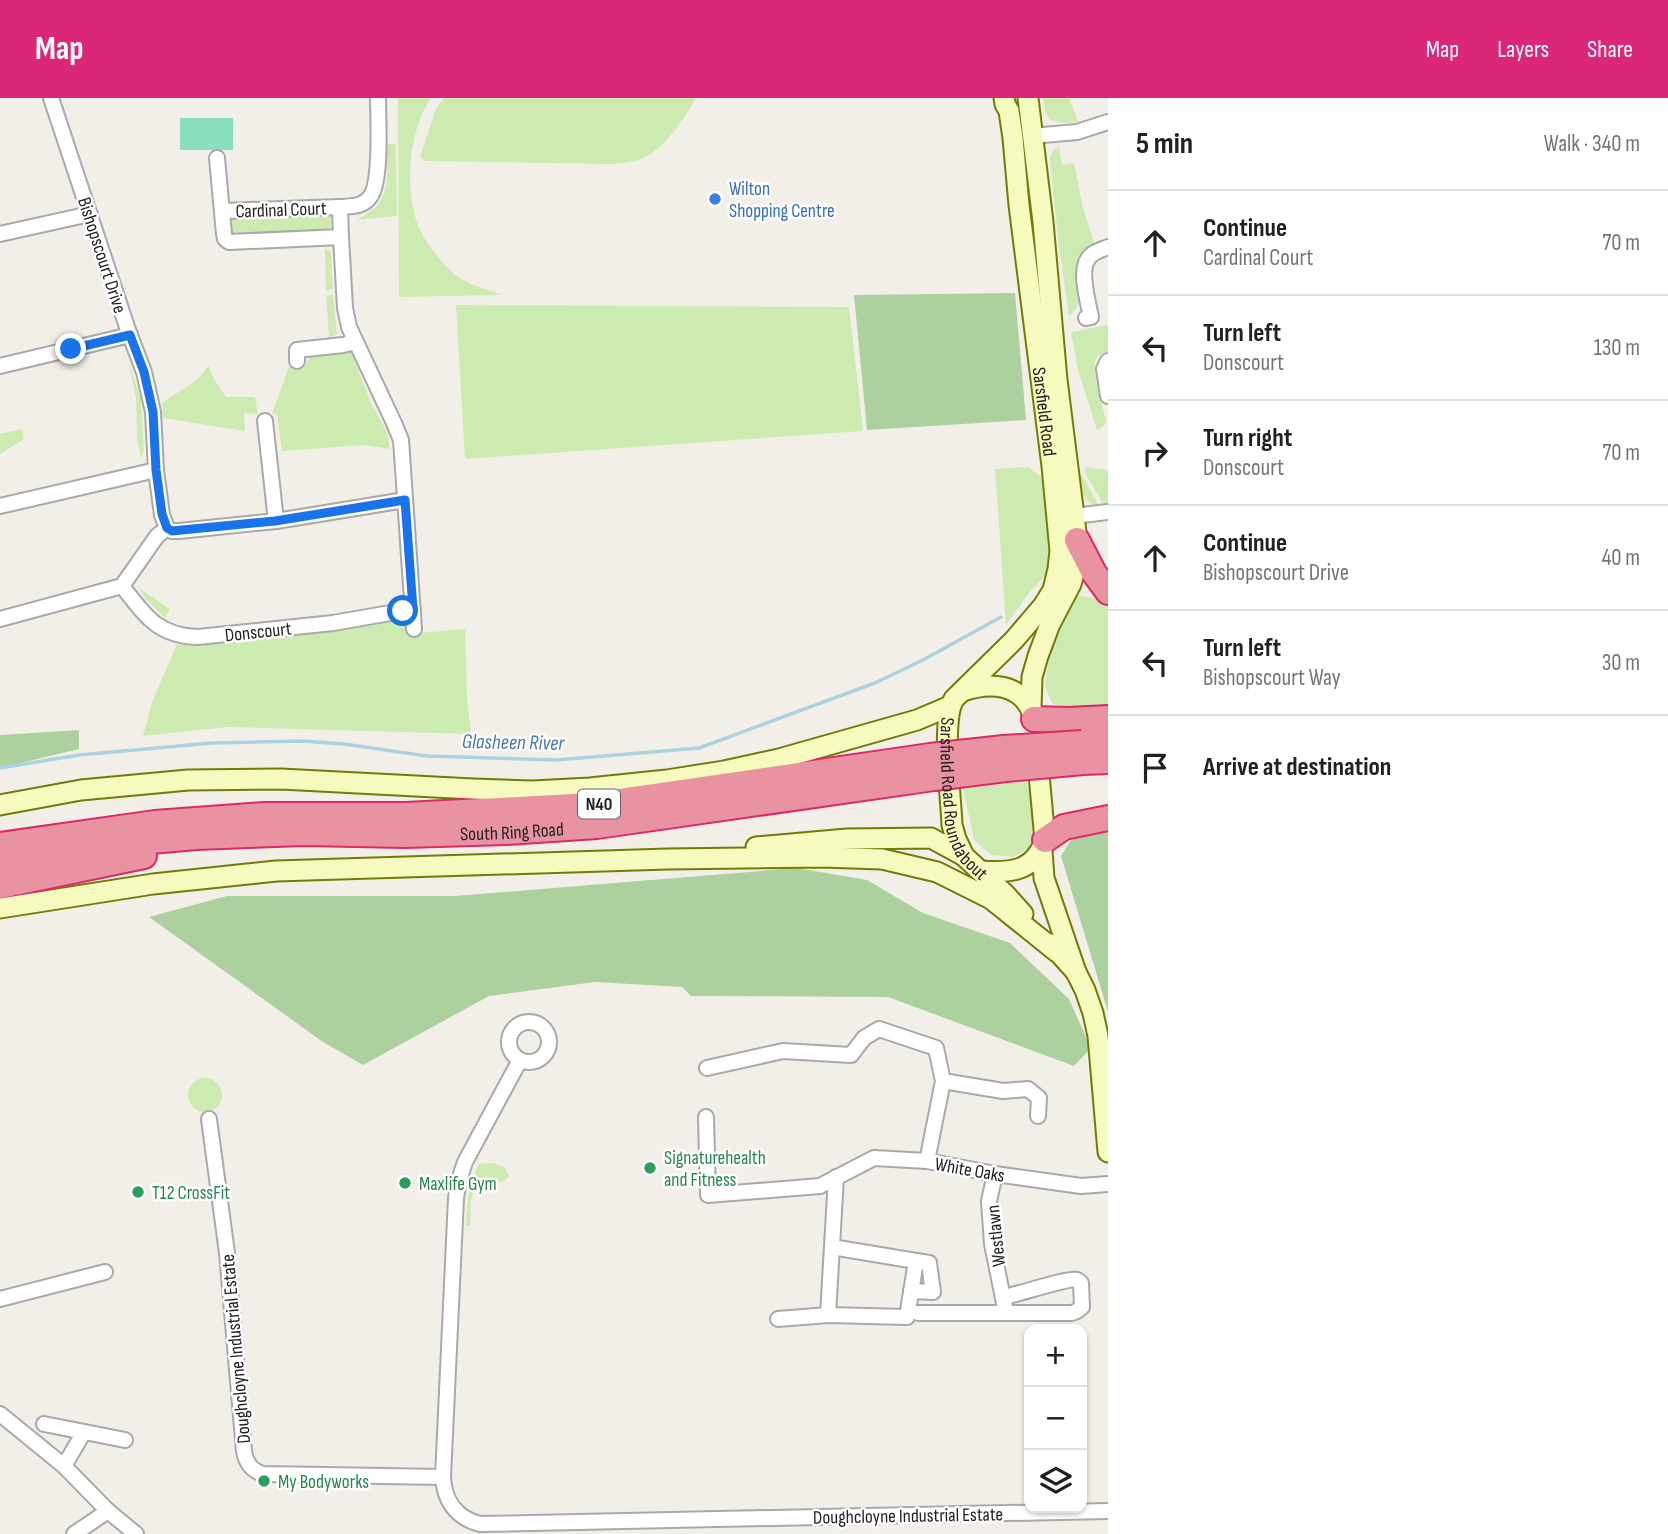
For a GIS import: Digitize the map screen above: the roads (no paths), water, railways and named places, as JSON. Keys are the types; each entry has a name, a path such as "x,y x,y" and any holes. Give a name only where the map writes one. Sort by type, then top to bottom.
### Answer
{"highway":[{"path":"1075,528 1094,573 1108,592"},
{"path":"1033,714 1069,720 1108,718"},
{"name":"South Ring Road","path":"0,845 155,823 265,815 406,815 593,805 932,767 1006,769 1082,752 1108,741"},
{"name":"South Ring Road","path":"1082,752 1108,761"},
{"name":"South Ring Road","path":"0,864 117,844 197,837 304,833 405,835 597,826 932,767"},
{"path":"0,828 156,811 265,815"},
{"path":"1043,845 1064,827 1108,818"},
{"path":"0,886 156,853 304,833"}],"main road":[{"name":"Sarsfield Road","path":"956,699 1043,606 1053,590 1060,551 1013,138 1004,98"},
{"name":"Sarsfield Road","path":"1028,98 1075,528 1075,569 1071,584 1050,624 1032,677 1033,714"},
{"name":"Sarsfield Road Roundabout","path":"1033,714 1024,699 1011,689 993,685 975,687 956,699 947,724 952,825 964,856 981,871 1007,873 1027,866 1043,845"},
{"path":"0,806 81,790 202,779 281,779 521,791 603,786 724,771 779,759 917,720 956,699"},
{"path":"1033,714 1044,878 1076,972 1103,1036 1108,1152"},
{"path":"668,859 769,845 847,839 931,838 964,856"},
{"path":"0,908 153,884 276,871 668,859 882,859 937,872 991,900 1058,951"},
{"path":"981,871 1076,972"}],"street":[{"name":"Bishopscourt Drive","path":"51,98 144,372 153,412 156,470"},
{"name":"Cardinal Court","path":"223,211 362,204 369,198 375,185 378,98"},
{"path":"1032,136 1077,132 1108,122"},
{"name":"Cardinal Court","path":"217,158 224,234 229,242 341,237"},
{"name":"Cardinal Court","path":"340,207 348,327 401,440 414,629"},
{"path":"0,234 90,214"},
{"path":"1086,318 1091,317 1084,276 1085,263 1095,252 1108,247"},
{"path":"0,366 130,335"},
{"path":"297,356 348,344 353,339"},
{"path":"1108,361 1104,369 1108,396"},
{"path":"265,421 275,521"},
{"path":"0,506 156,470 162,514 167,528 172,531 275,521 405,500"},
{"path":"1075,528 1108,512"},
{"path":"0,618 122,586 157,536 167,528"},
{"name":"Donscourt","path":"122,586 162,629 186,637 333,623 413,609"},
{"path":"708,1069 783,1051 851,1055 864,1038 879,1029 936,1048 943,1081 927,1161"},
{"name":"Doughcloyne Industrial Estate","path":"520,1060 468,1155 459,1180 454,1226 443,1476 448,1500 457,1513 480,1524 1108,1510"},
{"path":"943,1081 1003,1091 1028,1089 1039,1098 1038,1116"},
{"name":"White Oaks","path":"706,1117 708,1195 820,1186 874,1158 927,1161 1081,1186 1108,1184"},
{"name":"Doughcloyne Industrial Estate","path":"209,1119 224,1221 247,1463 263,1474 443,1476"},
{"name":"Westlawn","path":"995,1174 989,1201 992,1244 1006,1312"},
{"path":"828,1315 836,1177"},
{"path":"832,1247 929,1263 933,1292 911,1291"},
{"path":"778,1319 828,1315 907,1317 916,1261"},
{"path":"0,1299 105,1272"},
{"path":"918,1313 1072,1313 1082,1307 1081,1283 1076,1279 1003,1297"},
{"path":"0,1414 64,1466 108,1511 136,1534"},
{"path":"44,1424 125,1440"},
{"path":"64,1466 84,1432"},
{"path":"74,1534 108,1511"}],"waterway":[{"name":"Glasheen River","path":"0,768 79,755 212,743 303,741 427,756 556,760 699,748 875,683 1001,617"}],"place":[{"name":"Wilton Shopping Centre","path":"715,199"},
{"name":"Signaturehealth and Fitness","path":"650,1168"},
{"name":"Maxlife Gym","path":"405,1183"},
{"name":"T12 CrossFit","path":"138,1192"},
{"name":"My Bodyworks","path":"264,1481"}]}
